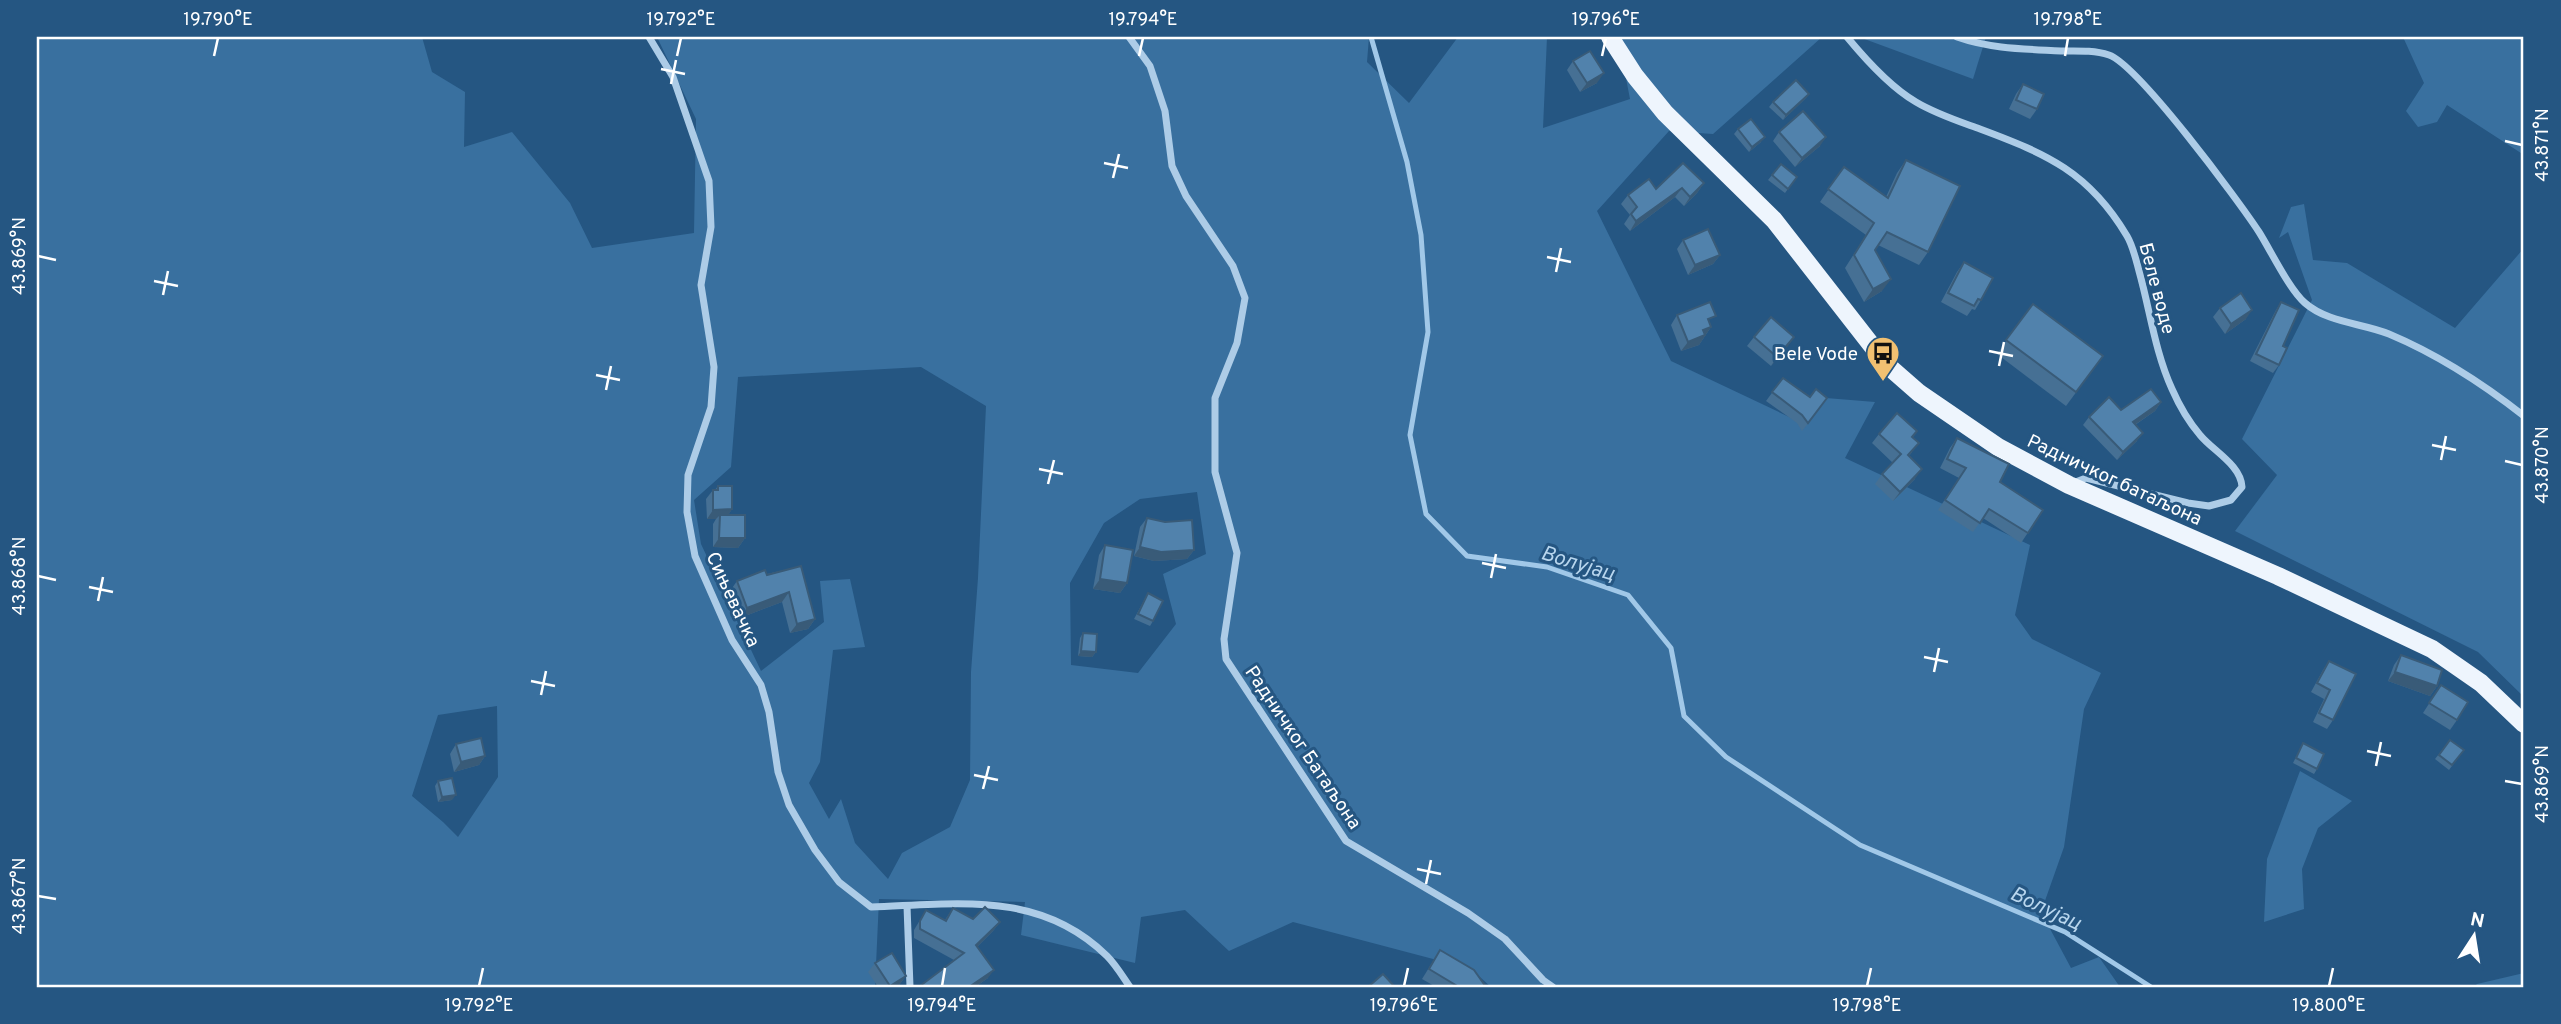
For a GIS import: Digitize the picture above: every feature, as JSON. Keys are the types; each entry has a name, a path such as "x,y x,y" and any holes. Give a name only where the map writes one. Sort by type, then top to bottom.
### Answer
{"main road":[{"name":"Радничког батаљона","path":"1610,37 1635,76 1665,113 1774,220 1887,365 1919,393 1998,447 2069,485 2414,639 2473,677 2524,724"}],"street":[{"name":"Сињевачка","path":"649,37 673,77 709,181 711,227 701,285 714,367 711,407 688,475 687,512 695,556 732,640 761,685 769,712 778,772 789,805 815,850 839,882 871,908 947,903 1010,907 1047,916 1080,933 1110,958 1129,987"},
{"name":"Радничког Батаљона","path":"1129,37 1150,66 1165,110 1172,166 1186,196 1233,267 1245,298 1237,343 1215,398 1215,472 1237,553 1224,639 1226,659 1346,841 1460,908 1505,939 1543,980 1553,987"},
{"name":"Беле воде","path":"1847,37 1864,57 1913,101 1937,114 2052,159 2078,176 2097,195 2128,238 2144,287 2159,354 2171,387 2185,415 2214,451 2235,468 2241,477 2242,486 2231,500 2209,506 2086,478 2069,485"},
{"path":"1957,37 2012,49 2093,52 2109,55 2121,62 2144,85 2245,212 2303,301 2334,318 2382,331 2410,343 2482,383 2524,416"},
{"path":"907,906 910,987"}],"shaded area":[{"path":"37,37 422,37 432,72 465,92 464,147 512,132 570,203 592,248 694,233 696,119 657,37 1369,37 1367,62 1409,103 1458,37 1547,37 1543,128 1630,99 1618,37 1822,37 1713,134 1669,131 1597,211 1671,361 1802,423 1826,398 1875,402 1845,458 2030,545 2015,615 2032,639 2101,673 2084,709 2064,847 2041,912 2071,968 2099,957 2120,987 1491,987 1471,969 1293,922 1229,951 1185,910 1141,917 1135,963 1021,935 1025,902 879,899 875,987 37,987","holes":["921,367 986,406 971,672 970,780 950,827 902,853 888,879 855,843 841,799 829,819 809,783 820,762 833,650 865,647 850,579 820,581 824,622 761,671 701,544 694,500 731,467 738,377","1197,492 1206,554 1163,574 1176,624 1138,673 1071,665 1070,583 1104,523 1140,499","497,706 498,777 458,837 412,796 438,715"]},
{"path":"1859,37 1986,37 1973,79"},
{"path":"2403,37 2524,37 2524,155 2447,105 2437,122 2418,127 2406,111 2424,83"},
{"path":"2304,204 2313,260 2347,263 2455,328 2524,248 2524,697 2478,652 2235,531 2277,475 2242,439 2312,300 2288,232 2279,238 2291,207"},
{"path":"2300,771 2352,801 2318,828 2302,869 2304,909 2264,922 2267,859"},
{"path":"2524,973 2524,987 2474,987 2477,984"}],"building":[{"path":"1590,51 1604,73 1587,83 1573,61"},
{"path":"1796,80 1809,94 1786,115 1773,102"},
{"path":"2023,84 2044,94 2037,109 2016,100"},
{"path":"1803,111 1826,137 1802,158 1779,132"},
{"path":"1751,119 1765,137 1752,147 1738,129"},
{"path":"1906,160 1960,186 1928,252 1887,232 1875,250 1891,279 1873,289 1854,255 1874,223 1828,189 1844,167 1888,198"},
{"path":"1683,163 1704,183 1690,197 1682,188 1636,221 1631,214 1637,207 1628,195 1649,179 1656,189"},
{"path":"1781,164 1797,177 1788,189 1772,175"},
{"path":"1708,229 1720,255 1695,265 1683,240"},
{"path":"1964,262 1993,278 1981,300 1978,299 1974,306 1948,293"},
{"path":"2241,293 2252,310 2231,324 2220,308"},
{"path":"1710,302 1716,316 1708,319 1711,327 1703,330 1705,335 1688,342 1677,315"},
{"path":"2281,302 2299,310 2283,346 2287,348 2279,365 2256,354"},
{"path":"2033,304 2103,356 2076,392 2006,340"},
{"path":"1771,317 1794,337 1777,357 1754,337"},
{"path":"1783,378 1810,397 1816,389 1827,398 1808,423 1802,415 1772,392"},
{"path":"2151,389 2161,402 2133,422 2143,433 2123,452 2089,417 2109,397 2121,410"},
{"path":"1897,413 1917,431 1912,437 1919,443 1908,455 1922,469 1900,492 1882,474 1901,454 1879,434"},
{"path":"1957,438 2009,464 2000,482 2043,510 2028,533 1989,509 1980,523 1945,500 1966,468 1947,459"},
{"path":"718,486 732,486 732,509 713,510 713,490 718,490"},
{"path":"720,515 745,515 745,538 719,538"},
{"path":"1147,518 1165,522 1192,520 1194,550 1161,552 1140,547"},
{"path":"1105,545 1133,550 1127,583 1100,579"},
{"path":"801,566 815,619 797,624 789,592 747,608 737,581 765,570 767,575"},
{"path":"1148,593 1163,601 1153,621 1138,614"},
{"path":"1083,633 1097,634 1096,652 1081,651"},
{"path":"2401,655 2442,670 2437,686 2395,672"},
{"path":"2329,661 2356,674 2333,720 2319,713 2330,690 2317,683"},
{"path":"2441,685 2468,702 2457,720 2429,703"},
{"path":"481,738 485,756 461,762 456,744"},
{"path":"2450,740 2464,750 2452,765 2439,755"},
{"path":"2303,743 2324,754 2317,769 2296,758"},
{"path":"452,778 456,795 442,797 438,781"},
{"path":"985,907 1000,922 976,945 994,970 969,987 920,987 964,953 920,929 920,921 926,910 946,921 953,908 973,919"},
{"path":"1440,950 1474,970 1486,987 1459,987 1429,969"},
{"path":"892,953 906,976 890,986 875,963"},
{"path":"1383,974 1395,987 1368,987"}],"waterway":[{"name":"Волујац","path":"1371,37 1407,162 1421,235 1428,332 1410,435 1426,514 1467,556 1547,567 1628,595 1671,648 1684,716 1726,757 1860,845 2065,932 2151,987"}],"place":[{"name":"Bele Vode","path":"1883,383"}]}
